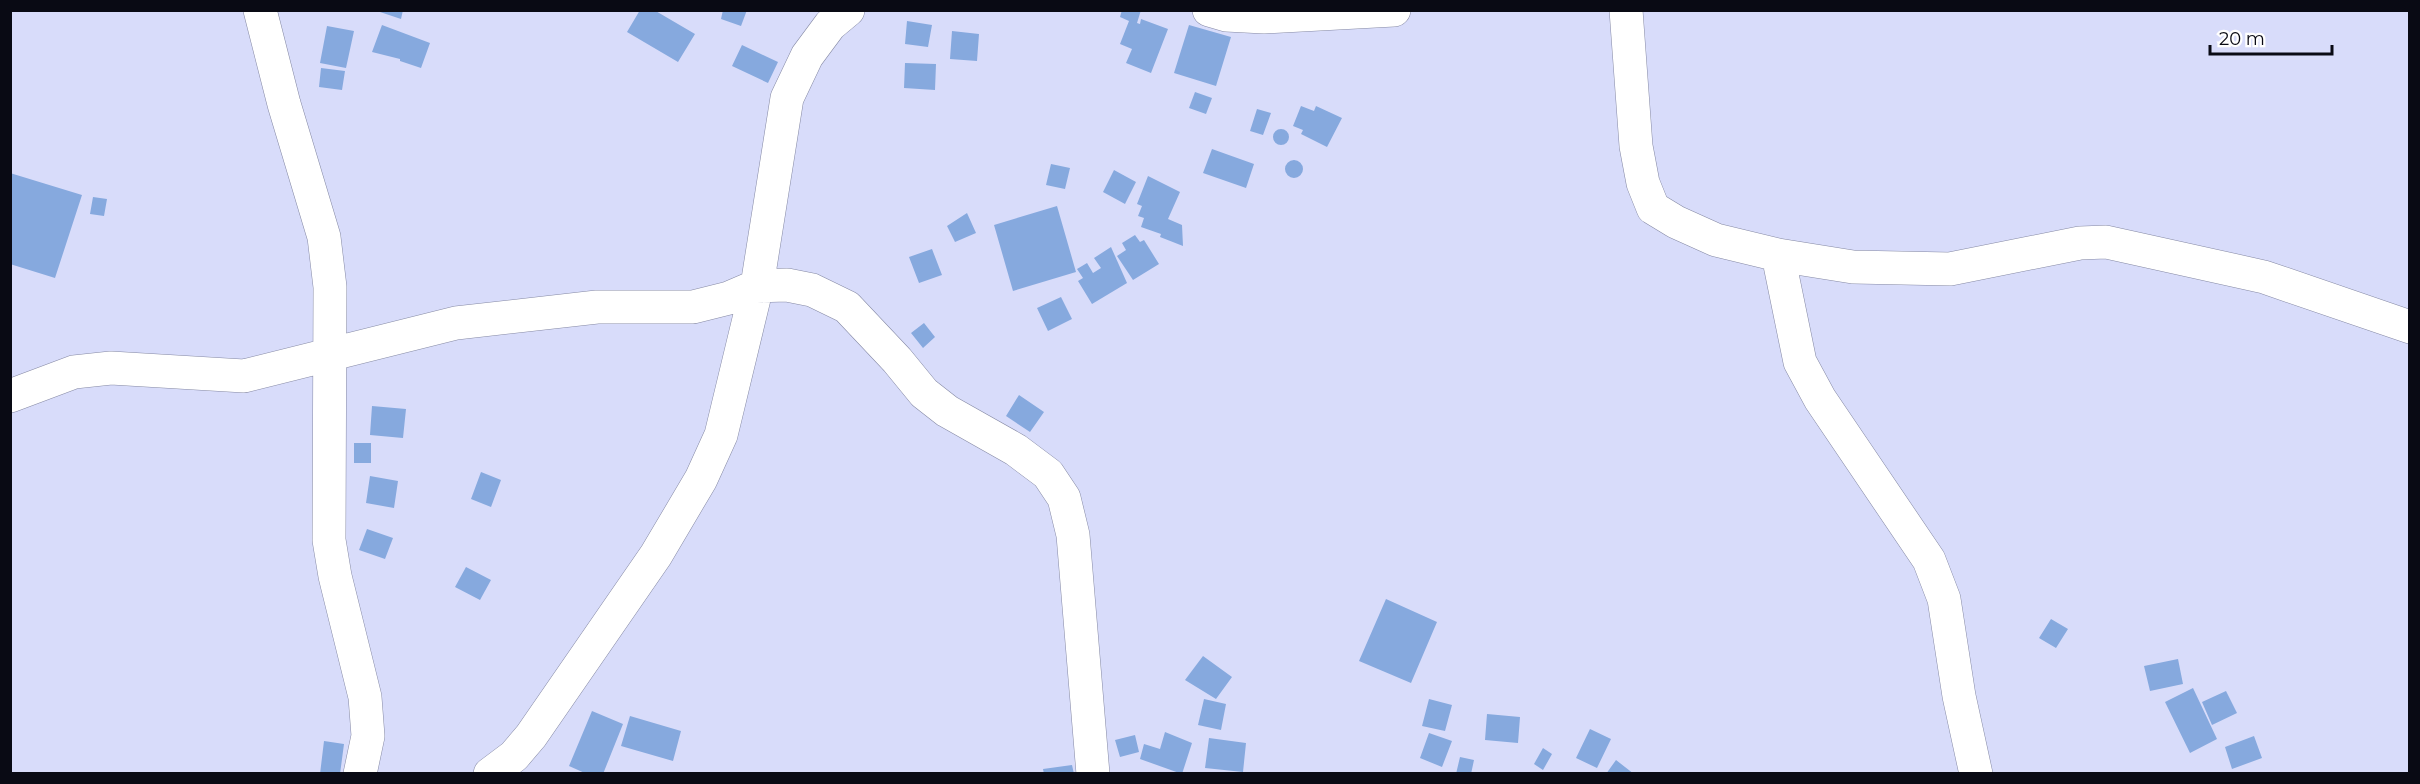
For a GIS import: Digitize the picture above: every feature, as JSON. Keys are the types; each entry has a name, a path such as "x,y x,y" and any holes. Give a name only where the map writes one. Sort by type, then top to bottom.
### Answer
{"street":[{"path":"260,10 284,104 324,237 330,287 329,540 334,576 365,697 368,736 360,774"},
{"path":"490,774 514,756 531,736 656,555 701,479 721,435 757,286 787,98 807,56 830,25 848,10"},
{"path":"1209,10 1226,15 1264,17 1394,10"},
{"path":"1626,10 1636,146 1643,183 1653,208 1676,222 1716,240 1778,255 1853,267 1950,269 2080,243 2106,242 2264,277 2409,327"},
{"path":"1778,255 1800,362 1820,399 1929,560 1944,599 1959,696 1976,774"},
{"path":"10,396 74,372 111,368 244,376 456,323 597,307 693,306 729,298 757,286 787,285 812,290 847,307 897,360 924,393 947,411 1016,450 1048,474 1064,498 1072,535 1093,774"}],"building":[{"path":"374,10 403,10 401,19"},
{"path":"640,10 654,10 695,34 678,62 627,32"},
{"path":"723,10 747,10 741,26 721,19"},
{"path":"1122,10 1141,10 1137,23 1140,24 1141,19 1168,29 1151,73 1126,63 1132,49 1120,44 1129,21 1120,17"},
{"path":"907,21 932,25 928,47 905,44"},
{"path":"382,25 430,43 421,68 400,61 400,59 372,52"},
{"path":"1189,25 1231,37 1216,86 1174,73"},
{"path":"327,26 354,31 346,68 320,63"},
{"path":"952,31 979,34 977,61 950,59"},
{"path":"742,45 778,62 768,83 732,66"},
{"path":"905,63 936,64 935,90 904,88"},
{"path":"321,68 345,71 342,90 319,87"},
{"path":"1195,92 1212,98 1206,114 1189,108"},
{"path":"1301,106 1314,111 1316,106 1342,118 1327,147 1301,134 1303,130 1293,126"},
{"path":"1257,109 1271,113 1263,135 1250,131"},
{"path":"1281,129 1289,137 1281,145 1273,137"},
{"path":"1212,149 1254,164 1246,188 1203,173"},
{"path":"1294,160 1300,163 1303,169 1300,175 1294,178 1288,175 1285,169 1288,163"},
{"path":"1051,164 1070,168 1065,189 1046,185"},
{"path":"1114,170 1136,182 1125,204 1103,192"},
{"path":"10,173 82,195 55,278 10,264"},
{"path":"1148,176 1180,192 1168,219 1182,225 1183,246 1160,237 1161,234 1141,227 1144,218 1138,216 1142,206 1137,204"},
{"path":"93,197 107,199 104,216 90,214"},
{"path":"1057,206 1076,272 1013,291 994,225"},
{"path":"967,213 976,233 955,242 947,226"},
{"path":"1135,235 1140,242 1144,240 1159,264 1133,280 1117,256 1126,250 1122,243"},
{"path":"1111,247 1127,283 1092,304 1078,281 1083,278 1077,269 1087,263 1093,273 1101,268 1094,258"},
{"path":"932,249 942,275 919,283 909,257"},
{"path":"1061,297 1072,319 1048,331 1037,308"},
{"path":"924,323 935,337 923,348 911,333"},
{"path":"1019,395 1044,412 1030,432 1006,416"},
{"path":"372,406 406,409 403,438 370,435"},
{"path":"354,443 371,443 371,463 354,463"},
{"path":"481,472 501,480 491,507 471,499"},
{"path":"370,476 398,481 394,508 366,503"},
{"path":"367,529 393,538 385,559 359,550"},
{"path":"466,567 491,580 480,600 455,587"},
{"path":"1386,599 1437,622 1411,683 1359,661"},
{"path":"2051,619 2068,629 2056,648 2039,638"},
{"path":"1203,656 1232,677 1216,699 1185,680"},
{"path":"2178,659 2183,684 2150,691 2144,666"},
{"path":"2193,688 2217,739 2190,753 2165,702"},
{"path":"2226,691 2237,713 2212,725 2202,702"},
{"path":"1204,699 1226,704 1221,730 1198,725"},
{"path":"1429,699 1452,705 1445,731 1422,726"},
{"path":"592,711 623,724 603,774 587,774 569,766"},
{"path":"1487,714 1520,717 1518,743 1485,740"},
{"path":"630,716 681,731 673,761 621,746"},
{"path":"1590,729 1611,739 1597,768 1576,758"},
{"path":"1165,732 1192,743 1182,774 1140,759 1144,744 1160,749"},
{"path":"1429,733 1452,741 1442,767 1420,758"},
{"path":"1135,735 1139,752 1120,757 1115,740"},
{"path":"2254,736 2262,758 2232,769 2225,747"},
{"path":"1209,738 1246,743 1243,772 1205,768"},
{"path":"324,741 344,744 340,774 320,774"},
{"path":"1543,748 1552,754 1543,770 1534,764"},
{"path":"1460,757 1474,760 1471,774 1456,774"},
{"path":"1616,760 1634,774 1606,774"},
{"path":"1072,765 1074,774 1044,774 1043,769"}]}
